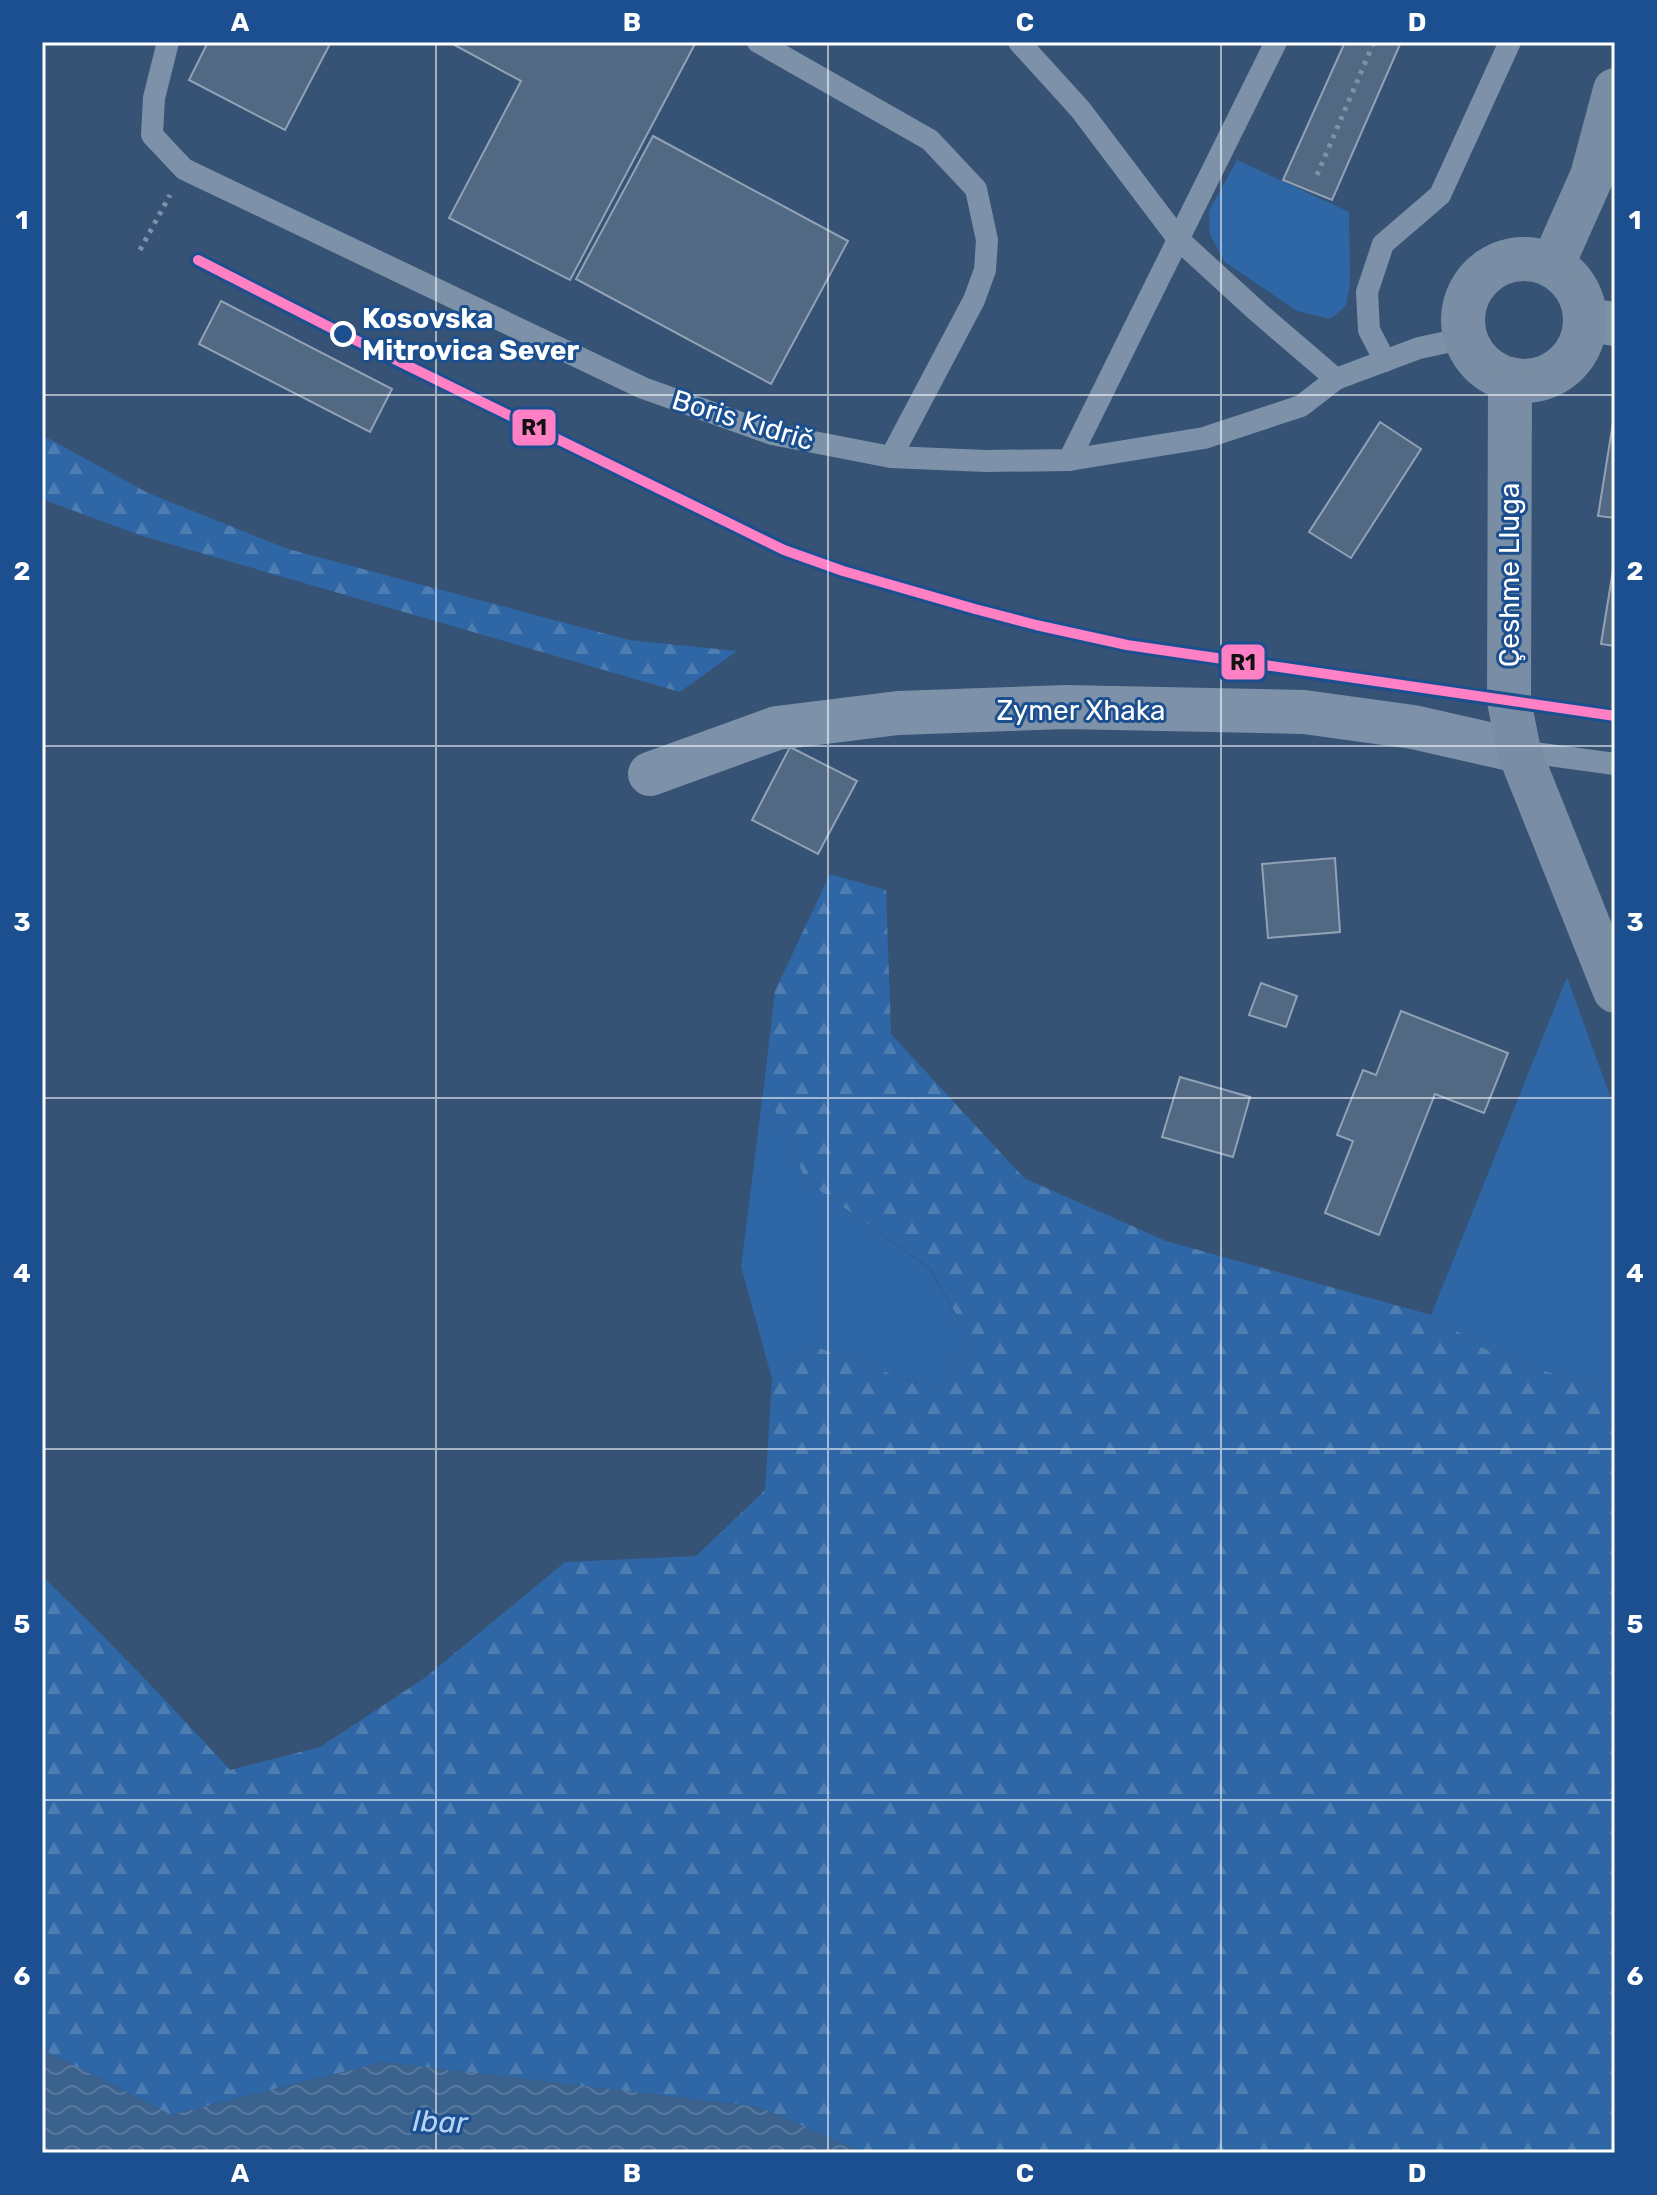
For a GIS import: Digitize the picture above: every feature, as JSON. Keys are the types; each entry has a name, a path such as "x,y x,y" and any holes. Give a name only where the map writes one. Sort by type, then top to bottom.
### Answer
{"main road":[{"path":"1552,266 1592,176 1615,90"},
{"path":"1520,259 1536,260 1566,275 1577,288 1583,304 1600,322 1583,336 1568,363 1556,372 1526,381 1510,379 1491,371 1475,357 1466,338 1463,317 1468,296 1476,282 1503,263 1520,259"},
{"name":"Çeshme Lluga","path":"1510,379 1509,701 1519,751 1615,991"}],"street":[{"name":"Zymer Xhaka","path":"650,774 777,728 898,713 1065,707 1304,712 1413,727 1519,751"}],"lane":[{"path":"168,42 154,98 152,135 184,169"},
{"path":"758,42 930,140 976,189 987,240 985,270 974,300 891,457"},
{"path":"1019,42 1080,109 1179,240 1336,379"},
{"path":"1069,460 1276,42"},
{"path":"1385,361 1369,330 1367,292 1383,244 1440,195 1510,42"},
{"name":"Boris Kidrič","path":"184,169 643,388 772,434 891,457 1069,460 1204,438 1301,406 1336,379 1419,348 1466,338"},
{"path":"1519,751 1615,764"}],"path":[{"path":"1317,175 1374,42"},
{"path":"140,250 184,169"}],"green space":[{"path":"1237,160 1349,212 1350,282 1346,306 1330,319 1297,311 1225,262 1210,235 1209,211"},
{"path":"42,435 148,493 288,549 629,640 737,651 680,692 142,536 42,499"},
{"path":"830,874 886,890 891,1034 1024,1178 1166,1241 1431,1315 1500,1358 1595,1386 1615,1406 1615,2153 864,2153 759,2107 383,2062 171,2115 42,2049 42,1576 138,1671 230,1770 320,1747 426,1677 565,1562 696,1556 765,1490 772,1379 817,1347 940,1392 970,1339 930,1268 806,1181 764,1085 775,991"},
{"path":"1567,977 1615,1110 1615,1406 1595,1386 1500,1358 1431,1315"},
{"path":"764,1085 806,1181 929,1268 970,1339 940,1392 817,1347 772,1379 741,1266"}],"water":[{"name":"Ibar","path":"42,2049 171,2115 383,2062 759,2107 864,2153 42,2153"}],"building":[{"path":"208,42 331,42 285,130 189,80"},
{"path":"449,42 696,42 570,280 449,218 521,81"},
{"path":"1345,42 1401,42 1332,200 1283,180"},
{"path":"653,136 848,241 771,384 576,279"},
{"path":"221,301 392,389 370,432 199,344"},
{"path":"1615,410 1615,518 1598,516"},
{"path":"1380,422 1421,449 1351,558 1309,532"},
{"path":"1615,558 1615,646 1601,644"},
{"path":"790,747 857,781 818,854 752,820"},
{"path":"1335,858 1340,932 1268,938 1262,864"},
{"path":"1261,983 1297,996 1286,1027 1249,1015"},
{"path":"1401,1011 1508,1053 1484,1113 1435,1094 1379,1235 1325,1213 1353,1141 1337,1135 1363,1070 1376,1075"},
{"path":"1180,1077 1250,1097 1233,1157 1162,1137"}],"transit line":[{"name":"R1","path":"198,260 784,550 843,571 1036,625 1127,645 1615,716"}],"place":[{"name":"Kosovska Mitrovica Sever","path":"343,334"}]}
